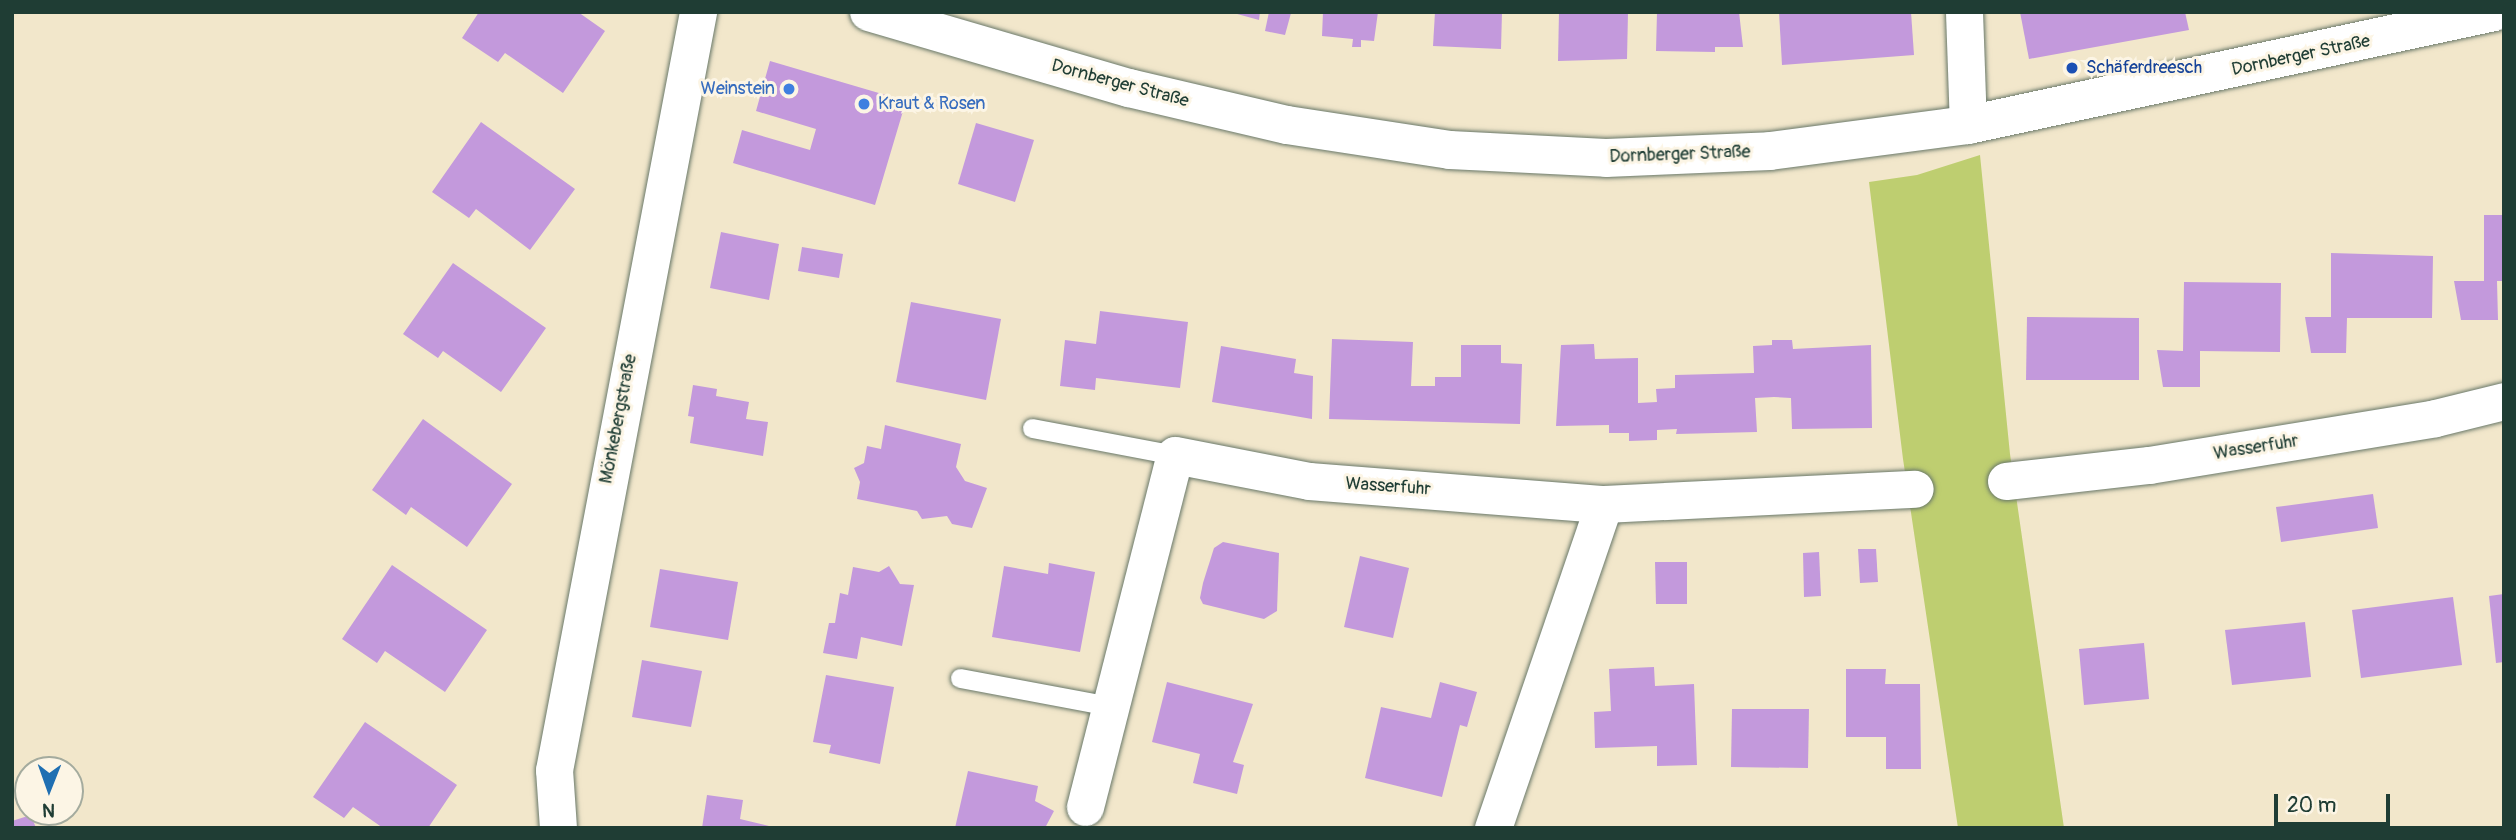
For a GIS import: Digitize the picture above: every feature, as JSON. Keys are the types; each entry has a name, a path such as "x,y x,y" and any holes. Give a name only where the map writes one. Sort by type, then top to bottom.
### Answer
{"main road":[{"name":"Dornberger Straße","path":"870,12 1142,91 1301,128 1436,148 1543,156 1693,156 1770,151 1968,125 2494,12"}],"street":[{"name":"Mönkebergstraße","path":"558,828 554,770 698,12"},
{"path":"1964,12 1968,125"},
{"name":"Wasserfuhr","path":"2006,481 2149,465 2435,418 2504,401"},
{"path":"1085,807 1175,454"},
{"name":"Wasserfuhr","path":"1175,454 1310,481 1604,504 1915,489"},
{"path":"1493,828 1604,504"}],"lane":[{"name":"Wasserfuhr","path":"1032,428 1175,454"},
{"path":"960,678 1110,706"}],"green space":[{"path":"1980,155 2010,454 2064,828 1958,828 1903,459 1869,182 1917,175"}],"building":[{"path":"479,12 578,12 605,31 563,93 505,53 498,62 462,38"},
{"path":"1230,12 1260,12 1259,20"},
{"path":"1269,12 1291,13 1285,35 1265,31"},
{"path":"1323,12 1378,12 1374,41 1361,40 1361,47 1352,47 1353,39 1322,36"},
{"path":"1435,12 1502,12 1501,49 1433,46"},
{"path":"1559,12 1628,12 1627,59 1558,61"},
{"path":"1657,12 1739,12 1743,47 1715,47 1715,52 1656,51"},
{"path":"1779,12 1911,12 1914,55 1782,65"},
{"path":"2020,12 2185,12 2189,30 2029,59"},
{"path":"770,61 906,101 875,205 733,163 742,130 810,150 816,129 756,111"},
{"path":"481,122 575,189 530,250 476,209 469,218 432,192"},
{"path":"976,123 1034,140 1015,202 958,184"},
{"path":"2484,215 2504,215 2504,281 2497,281 2498,320 2461,320 2454,281 2484,281"},
{"path":"721,232 779,244 769,300 710,288"},
{"path":"802,247 843,254 839,278 798,271"},
{"path":"2331,253 2433,256 2432,318 2347,318 2346,353 2311,353 2305,317 2331,317"},
{"path":"453,263 546,328 501,392 443,351 438,358 403,334"},
{"path":"2184,282 2281,283 2280,352 2200,351 2200,387 2163,387 2157,350 2183,351"},
{"path":"911,302 1001,319 986,400 896,382"},
{"path":"1100,311 1188,322 1180,388 1096,378 1095,390 1060,386 1065,340 1096,344"},
{"path":"2027,317 2139,318 2139,380 2026,380"},
{"path":"1332,339 1413,342 1411,386 1435,386 1435,377 1461,377 1461,345 1501,345 1501,363 1522,364 1520,424 1329,419"},
{"path":"1772,340 1792,340 1793,349 1871,345 1872,428 1792,429 1791,398 1774,397 1755,398 1757,432 1676,434 1677,429 1657,430 1657,440 1629,441 1629,433 1609,433 1609,425 1556,426 1561,345 1594,344 1595,359 1638,358 1638,403 1657,402 1656,389 1675,388 1675,375 1754,373 1753,346 1772,345"},
{"path":"1221,346 1296,359 1294,373 1313,376 1312,419 1212,402"},
{"path":"693,385 717,389 716,396 749,402 746,419 768,422 763,456 690,443 694,417 688,416"},
{"path":"423,419 512,484 467,547 411,507 406,515 372,490"},
{"path":"885,425 961,444 956,467 965,481 987,488 972,528 952,524 947,516 922,519 917,511 857,499 860,482 854,468 864,463 867,446 881,449"},
{"path":"2373,494 2378,528 2281,542 2276,507"},
{"path":"1223,542 1279,553 1277,611 1264,619 1203,604 1200,598 1214,548"},
{"path":"1858,549 1876,549 1878,582 1860,583"},
{"path":"1819,552 1821,596 1804,597 1803,553"},
{"path":"1360,556 1409,568 1393,638 1344,627"},
{"path":"1655,562 1687,562 1687,604 1656,604"},
{"path":"1049,563 1095,572 1080,652 992,637 1004,566 1048,574"},
{"path":"392,565 487,630 445,692 385,651 377,663 342,639"},
{"path":"889,566 900,584 914,585 902,646 861,637 857,659 823,653 829,623 835,623 840,593 848,595 853,567 879,572"},
{"path":"660,569 738,582 728,640 650,627"},
{"path":"2504,594 2504,662 2496,663 2489,596"},
{"path":"2453,597 2462,665 2361,678 2352,610"},
{"path":"2305,622 2311,677 2232,685 2225,630"},
{"path":"2144,643 2149,699 2084,705 2079,649"},
{"path":"642,660 702,671 691,727 632,717"},
{"path":"1654,667 1655,686 1694,684 1697,765 1657,766 1657,746 1595,748 1594,712 1611,711 1609,669"},
{"path":"1846,669 1886,669 1885,684 1920,684 1921,769 1886,769 1886,737 1846,737"},
{"path":"826,675 894,687 880,764 829,753 831,745 813,742"},
{"path":"1167,682 1253,704 1233,762 1244,765 1237,794 1193,783 1200,754 1152,742"},
{"path":"1440,682 1477,692 1467,727 1460,725 1442,797 1365,778 1381,707 1431,718"},
{"path":"1732,709 1809,709 1808,768 1731,767"},
{"path":"365,722 457,785 428,828 383,828 353,807 344,818 313,797"},
{"path":"968,771 1038,786 1035,801 1054,811 1045,828 955,828"},
{"path":"707,795 743,800 740,819 777,828 702,828"},
{"path":"12,821 14,826 36,828 12,828"}],"place":[{"name":"Schäferdreesch","path":"2072,68"},
{"name":"Weinstein","path":"789,89"},
{"name":"Kraut & Rosen","path":"864,104"}]}
